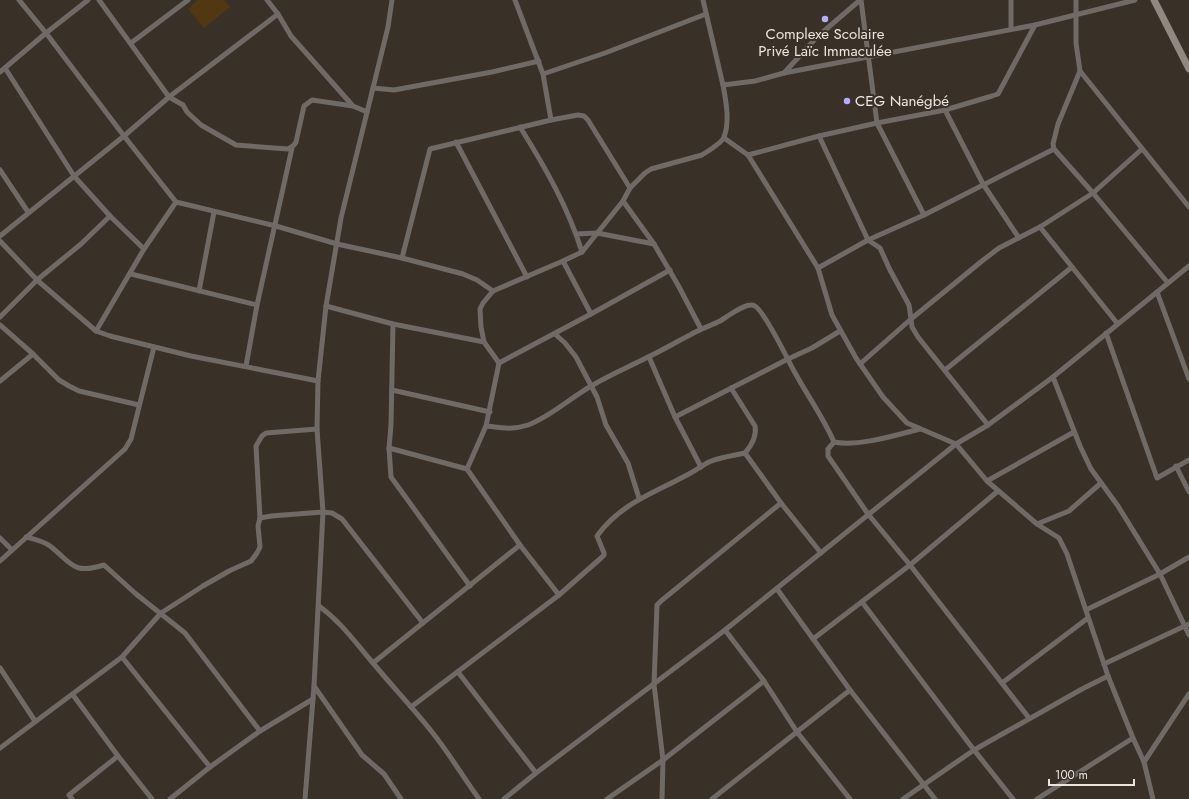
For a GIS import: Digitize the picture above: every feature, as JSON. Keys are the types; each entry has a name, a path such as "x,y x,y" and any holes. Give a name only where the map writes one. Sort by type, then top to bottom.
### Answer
{"street":[{"path":"19,0 176,202 276,226 337,244 402,258 463,274 477,280 493,291"},
{"path":"0,72 88,0"},
{"path":"99,0 169,97 183,105 187,112 201,125 236,145 288,149 292,148"},
{"path":"131,43 188,0"},
{"path":"267,0 278,14 291,36 353,106"},
{"path":"305,799 319,606 322,512 317,430 318,381 326,306 341,218 388,27 392,0"},
{"path":"514,0 539,61 543,74 551,120"},
{"path":"467,469 486,426 499,363 484,342 480,309 483,303 493,291 582,252 623,201 630,188 640,177 651,169 702,155 724,138 727,123 723,86 703,0"},
{"path":"861,0 877,123 924,215"},
{"path":"784,73 817,37 861,0"},
{"path":"1011,0 1011,28"},
{"path":"1076,0 1076,43 1080,71 1189,207"},
{"path":"723,86 755,81 784,73 1011,28 1035,25 1076,16 1135,0"},
{"path":"1154,0 1189,69"},
{"path":"0,236 124,136 169,97 278,14"},
{"path":"543,74 605,53 706,14"},
{"path":"748,155 819,136 945,110 998,94 1035,25"},
{"path":"373,88 394,90 492,72 539,61"},
{"path":"5,68 74,176 110,216 144,249"},
{"path":"1080,71 1058,124 1053,144 1054,149 1168,283"},
{"path":"246,366 257,305 276,226 292,148 296,142 304,106 312,100 353,106 367,112"},
{"path":"945,110 983,184 1019,238"},
{"path":"402,258 430,149 551,120 578,115 584,116 588,120 630,188"},
{"path":"520,127 556,189 576,234 582,252"},
{"path":"819,136 868,240 880,248 909,305 912,326 918,337 988,425"},
{"path":"724,138 748,155 818,268 829,308 840,331 860,364 883,397 904,421 956,444 987,481 1037,524 1058,538 1062,544 1067,554 1108,676 1144,762 1153,799"},
{"path":"456,142 527,277"},
{"path":"818,268 868,240 924,215 1054,149"},
{"path":"860,364 982,260 999,248 1040,227 1093,193 1142,149"},
{"path":"0,170 28,212"},
{"path":"623,201 654,244 670,270 701,329"},
{"path":"96,331 144,249 176,202"},
{"path":"199,291 214,212"},
{"path":"0,317 37,280 81,244 110,216"},
{"path":"1040,227 1117,323"},
{"path":"576,234 597,233 654,244"},
{"path":"0,241 37,280 96,331 154,347 318,381"},
{"path":"563,261 591,314"},
{"path":"944,370 1072,266"},
{"path":"504,799 536,773 725,630 956,444 988,425 1053,377 1117,323 1189,266"},
{"path":"499,363 555,334 670,270"},
{"path":"130,274 257,305"},
{"path":"1157,292 1189,379"},
{"path":"486,426 514,429 529,424 546,416 591,386 619,371 721,320 747,305 755,305 773,331 815,404 834,442 842,444 858,442 920,429"},
{"path":"326,306 393,324 484,342"},
{"path":"393,324 389,448 390,472 394,482 470,586"},
{"path":"0,325 33,354 59,380 68,386 79,391 139,405"},
{"path":"675,417 812,348 840,331"},
{"path":"1106,333 1156,478 1189,460"},
{"path":"555,334 565,343 576,357 591,386 606,425 628,463 639,498"},
{"path":"0,561 26,536 125,449 130,439 154,347"},
{"path":"0,381 33,354"},
{"path":"649,357 675,417 700,467"},
{"path":"1053,377 1074,432 1091,469 1118,506 1160,574 1187,625 1189,635"},
{"path":"411,707 559,595 604,555 603,548 597,536 620,512 639,498 687,476 708,462 727,456 745,453 756,432 755,426 730,388"},
{"path":"392,390 490,412"},
{"path":"0,748 122,657 161,613 203,586 229,571 251,561 257,554 260,547 256,446 259,439 266,433 317,430"},
{"path":"987,481 1074,432"},
{"path":"834,442 828,449 828,456 868,514 910,565 1029,718"},
{"path":"389,448 467,469 520,545 559,595"},
{"path":"745,453 781,503 821,554"},
{"path":"1176,466 1189,492"},
{"path":"1037,524 1069,511 1101,483"},
{"path":"813,639 910,565 998,491"},
{"path":"662,799 663,760 654,684 656,612 659,603 781,503"},
{"path":"260,518 322,512 337,515 342,519 423,623"},
{"path":"26,536 44,542 68,563 80,568 85,569 104,565 136,594 185,632 260,731"},
{"path":"0,538 12,550"},
{"path":"373,663 520,545"},
{"path":"1086,610 1160,574 1189,557"},
{"path":"777,589 850,690 935,799"},
{"path":"862,602 1013,799"},
{"path":"319,606 332,616 348,632 433,733 479,799"},
{"path":"1002,683 1088,618"},
{"path":"1104,664 1187,625"},
{"path":"725,630 764,681 797,732 850,799"},
{"path":"122,657 210,767"},
{"path":"0,668 35,721"},
{"path":"458,672 536,773"},
{"path":"903,799 974,750 1029,718 1108,676"},
{"path":"608,799 663,760 764,681"},
{"path":"314,686 362,755 384,774 401,799"},
{"path":"712,799 850,690"},
{"path":"73,695 152,799"},
{"path":"1144,762 1189,695"},
{"path":"170,799 210,767 260,731 313,699"},
{"path":"1037,799 1133,738"},
{"path":"72,799 69,795 118,756"}],"shaded area":[{"path":"198,0 224,0 230,7 204,28 188,9"}],"place":[{"name":"Complexe Scolaire Privé Laïc Immaculée","path":"825,19"},
{"name":"CEG Nanégbé","path":"847,101"}]}
